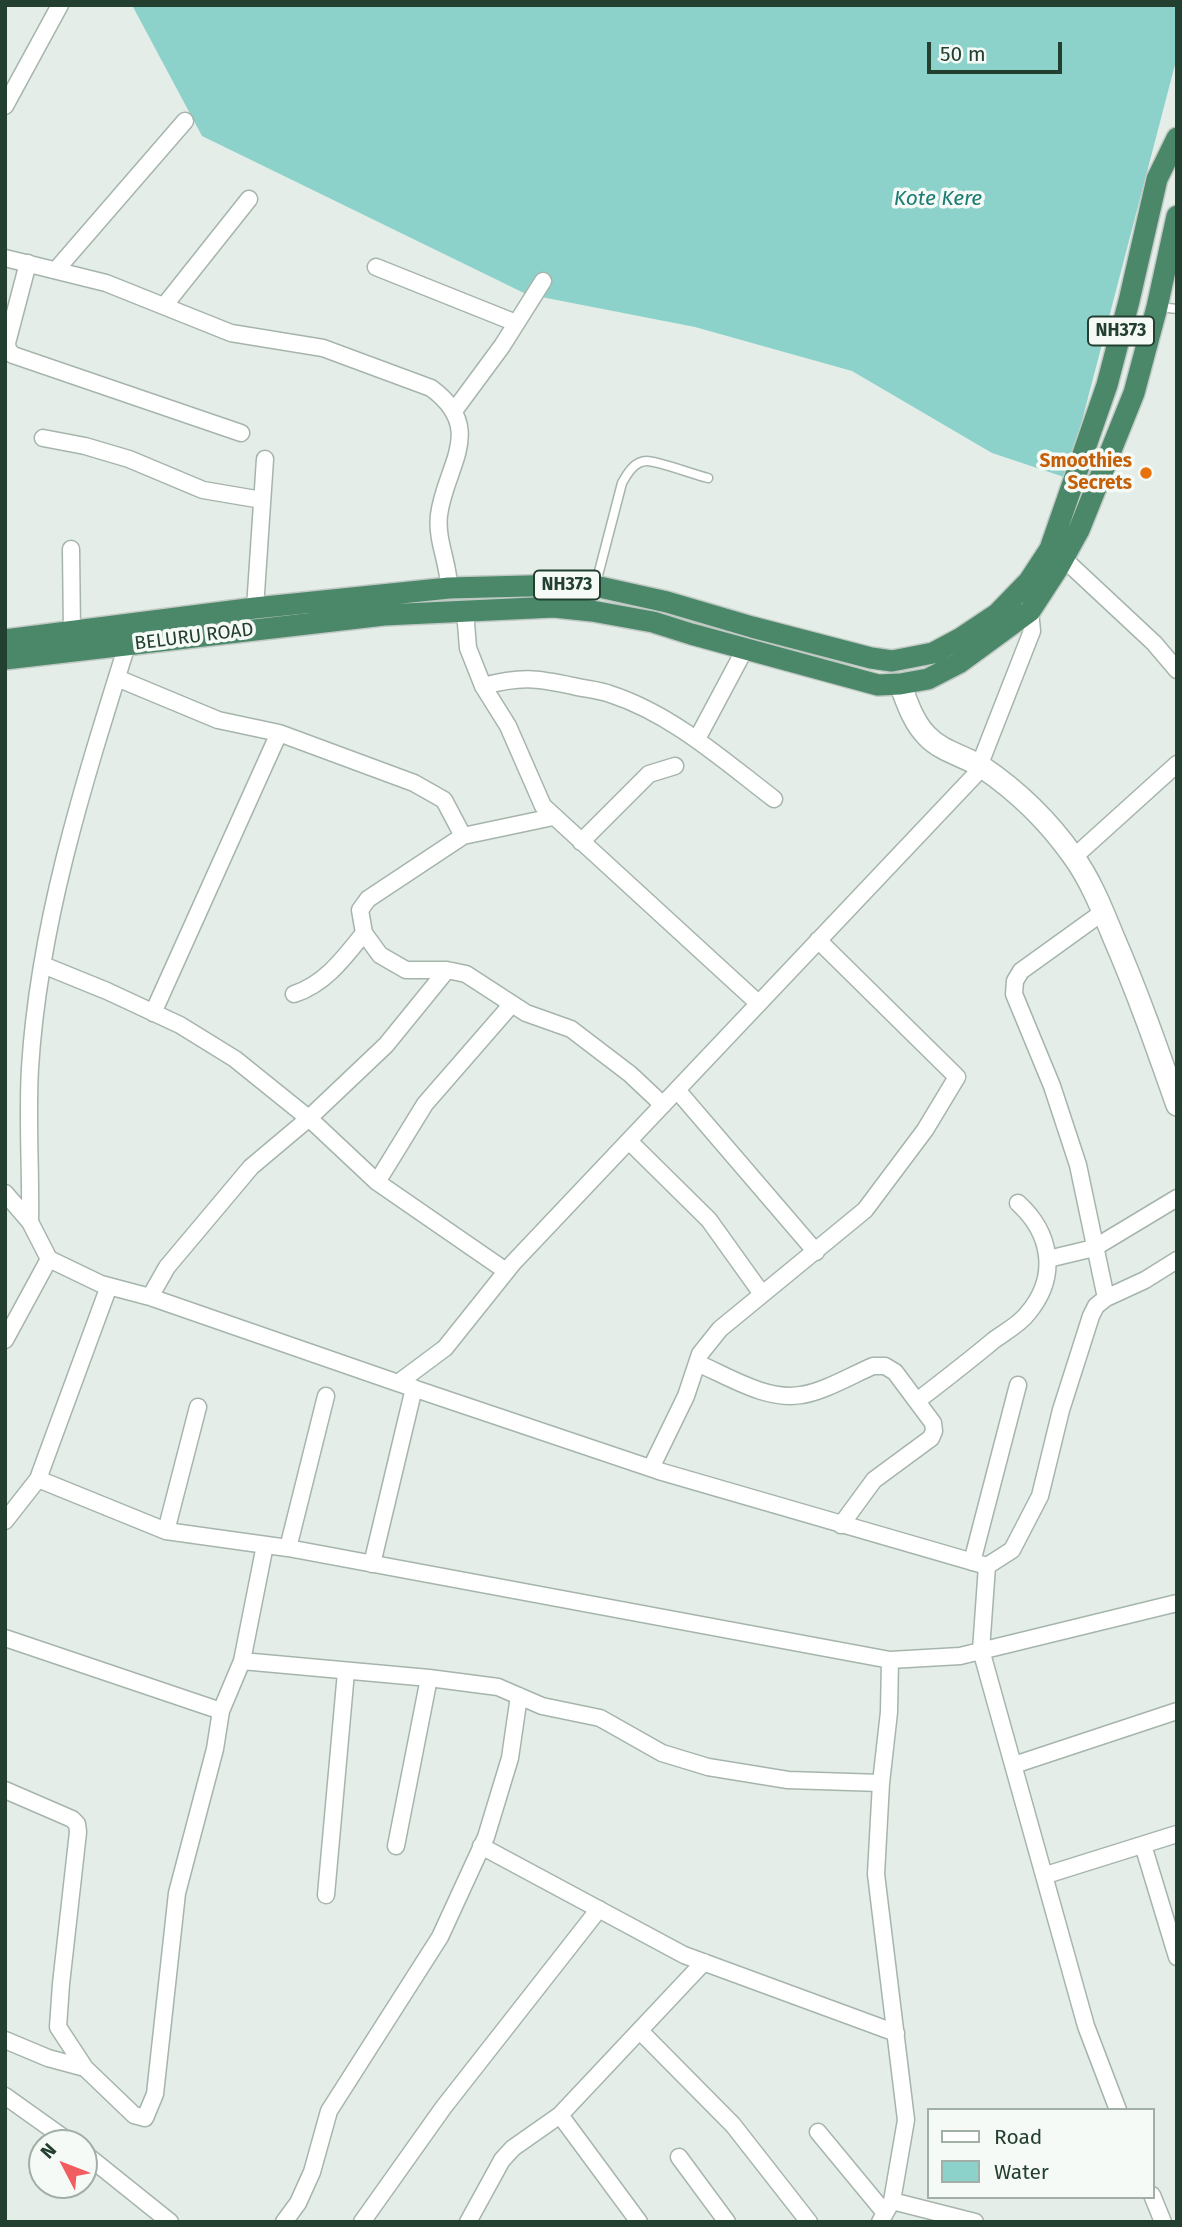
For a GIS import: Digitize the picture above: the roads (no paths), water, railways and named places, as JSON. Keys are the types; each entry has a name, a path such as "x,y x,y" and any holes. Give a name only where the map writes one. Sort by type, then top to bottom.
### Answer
{"highway":[{"name":"NH373","path":"5,640 255,608 450,588 595,586 667,602 871,658 892,661 933,653 997,614 1030,581 1050,549 1107,385 1157,179 1177,138"},
{"name":"NH373","path":"465,611 554,607 592,611 653,622 878,684 900,684 928,679 959,663 1030,611 1079,530 1167,308 1177,216"},
{"name":"BELURU ROAD","path":"5,659 384,615 465,611"}],"street":[{"path":"5,106 60,5"},
{"path":"56,271 185,121"},
{"path":"164,306 249,199"},
{"path":"5,258 106,283 231,333 323,348 431,388 445,399 454,411 458,427 459,453 439,513 438,538 449,572 450,588"},
{"path":"28,263 7,343 8,350 13,355 241,433"},
{"path":"376,267 516,323"},
{"path":"454,411 543,281"},
{"path":"43,438 85,446 129,459 203,490 262,499"},
{"path":"255,608 265,459"},
{"path":"71,549 72,632"},
{"path":"1063,559 1154,643 1177,670"},
{"path":"465,611 468,648 483,686 508,726 543,806 758,1003"},
{"path":"398,1383 444,1348 506,1271 976,774 1032,631 1030,611"},
{"path":"30,1222 30,1069 43,965 86,774 127,645"},
{"path":"697,739 745,649"},
{"path":"117,678 218,720 279,733 414,783 444,800 463,836"},
{"path":"483,686 511,678 533,678 609,693 633,703 697,739 774,799"},
{"path":"900,684 915,719 926,735 937,744 980,766 1006,785 1041,818 1073,857 1103,912 1132,980 1177,1105"},
{"path":"153,1013 279,733"},
{"path":"581,842 649,774 675,766"},
{"path":"1073,857 1175,768"},
{"path":"554,817 463,836 368,899 360,910 364,933 380,955 406,970 447,970 466,974 526,1013 571,1029 630,1074 663,1105"},
{"path":"1103,912 1021,971 1014,994 1052,1086 1078,1166 1106,1298"},
{"path":"294,994 312,988 338,965 364,933"},
{"path":"651,1468 686,1396 700,1354 720,1329 865,1210 925,1130 957,1077 818,940"},
{"path":"43,965 180,1025 235,1059 309,1119 377,1182 506,1271"},
{"path":"150,1297 167,1267 251,1167 309,1119 386,1045 447,970"},
{"path":"377,1182 425,1104 512,1004"},
{"path":"677,1090 816,1252"},
{"path":"629,1140 709,1220 762,1294"},
{"path":"5,1193 30,1222 49,1259 101,1284 150,1297 651,1468 979,1564 1012,1550 1040,1496 1061,1410 1096,1306 1106,1298 1177,1261"},
{"path":"1048,1259 1094,1248 1177,1198"},
{"path":"917,1401 1028,1314 1040,1293 1048,1270 1048,1248 1032,1216 1018,1203"},
{"path":"5,1340 49,1259"},
{"path":"5,1521 38,1479 108,1286"},
{"path":"697,1363 766,1392 788,1396 805,1395 873,1366 885,1367 895,1372 933,1423 934,1431 931,1438 874,1480 841,1525"},
{"path":"1018,1385 979,1564 981,1650 1086,2026 1117,2108"},
{"path":"372,1564 414,1388"},
{"path":"288,1548 326,1396"},
{"path":"166,1531 198,1407"},
{"path":"38,1479 166,1531 288,1548 890,1660 960,1656 1177,1603"},
{"path":"5,1790 72,1819 77,1824 58,2027 85,2068 134,2115 145,2118 155,2094 177,1893 215,1749 221,1711 242,1661 265,1545"},
{"path":"5,1638 221,1711"},
{"path":"886,2212 906,2120 876,1874 881,1783 889,1712 890,1660"},
{"path":"242,1661 498,1687 542,1706 600,1718 662,1753 708,1767 788,1780 881,1783"},
{"path":"326,1895 346,1672"},
{"path":"396,1846 429,1678"},
{"path":"284,2222 298,2203 312,2172 329,2111 440,1937 481,1846 510,1758 519,1696"},
{"path":"1014,1765 1177,1711"},
{"path":"1046,1875 1177,1834"},
{"path":"1143,1844 1177,1957"},
{"path":"481,1846 684,1955 895,2033"},
{"path":"362,2222 443,2108 599,1909"},
{"path":"468,2222 502,2160 513,2148 560,2115 704,1962"},
{"path":"640,2031 733,2125 809,2222"},
{"path":"5,2040 48,2058 85,2068"},
{"path":"5,2096 51,2129"},
{"path":"560,2115 639,2222"},
{"path":"818,2132 886,2212 975,2222"},
{"path":"679,2157 727,2222"},
{"path":"98,2164 170,2222"},
{"path":"1154,2199 1163,2222"}],"lane":[{"path":"595,586 622,483 636,464 647,461 708,478"}],"water":[{"name":"Kote Kere","path":"132,5 1177,5 1177,57 1067,478 992,453 852,371 695,327 526,294 202,136"}],"place":[{"name":"Smoothies Secrets","path":"1146,473"}]}
